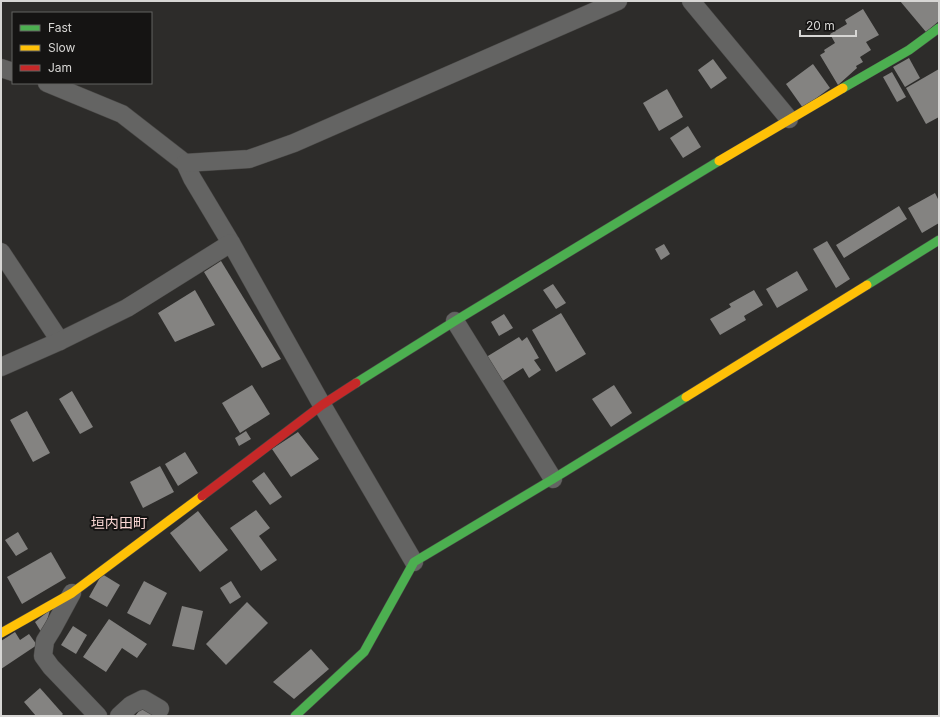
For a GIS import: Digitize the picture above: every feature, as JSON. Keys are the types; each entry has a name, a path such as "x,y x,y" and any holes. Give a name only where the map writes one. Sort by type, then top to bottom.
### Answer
{"street":[{"path":"185,163 249,159 294,143 618,1"},
{"path":"691,1 789,119"},
{"path":"1,633 72,593 322,404 454,321 789,119 909,50 939,28"},
{"path":"1,68 12,72"},
{"path":"49,84 122,114 185,163 192,178 231,243 414,562"},
{"path":"295,716 364,652 414,562 553,479 939,240"},
{"path":"1,367 60,341 127,308 231,243"},
{"path":"1,252 60,341"},
{"path":"454,321 553,479"},
{"path":"72,593 45,641 43,656 51,667 98,716"},
{"path":"120,716 131,705 143,699 160,709"}],"building":[{"path":"900,1 939,1 939,21 926,32"},
{"path":"863,9 879,35 866,42 871,50 860,57 863,62 856,66 857,68 838,85 820,55 825,52 824,50 835,43 830,34 847,24 845,20"},
{"path":"909,58 920,78 905,87 893,67"},
{"path":"713,59 727,78 711,89 698,70"},
{"path":"813,64 830,88 803,108 786,84"},
{"path":"939,69 939,117 926,124 906,88"},
{"path":"892,72 906,97 897,102 883,77"},
{"path":"667,89 683,117 659,131 643,103"},
{"path":"688,126 701,147 683,158 670,138"},
{"path":"935,193 939,201 939,223 922,233 908,208"},
{"path":"899,206 907,219 844,258 836,245"},
{"path":"827,241 850,279 836,288 813,249"},
{"path":"664,244 670,254 661,260 655,249"},
{"path":"221,261 281,359 262,368 204,272"},
{"path":"797,271 808,290 777,308 766,289"},
{"path":"553,284 566,303 556,309 543,290"},
{"path":"195,290 215,325 175,342 158,313"},
{"path":"754,290 763,305 744,316 746,320 720,335 710,319 731,307 729,304"},
{"path":"561,313 586,354 556,372 532,330"},
{"path":"504,314 513,328 499,336 491,322"},
{"path":"519,337 522,341 527,337 539,358 534,360 541,370 529,378 523,368 498,384 483,359"},
{"path":"252,385 270,414 240,433 222,403"},
{"path":"614,385 632,413 611,427 592,399"},
{"path":"72,391 93,427 80,434 59,399"},
{"path":"27,411 50,453 33,462 10,420"},
{"path":"246,431 251,439 239,446 235,438"},
{"path":"298,432 319,459 291,477 272,449"},
{"path":"185,452 198,473 178,486 165,464"},
{"path":"160,466 174,492 143,508 130,482"},
{"path":"264,472 282,497 270,505 252,481"},
{"path":"256,510 270,528 259,536 277,560 261,571 230,528"},
{"path":"198,511 228,550 200,572 170,533"},
{"path":"18,532 28,549 16,556 5,540"},
{"path":"51,552 66,578 22,604 7,577"},
{"path":"102,574 120,585 107,607 89,597"},
{"path":"144,581 167,593 150,625 127,613"},
{"path":"231,581 241,597 230,604 220,588"},
{"path":"247,602 268,623 226,665 206,644"},
{"path":"182,606 203,611 194,650 172,646"},
{"path":"50,610 43,635 35,622"},
{"path":"109,619 147,644 137,658 122,648 106,672 83,657"},
{"path":"73,626 87,635 76,654 61,645"},
{"path":"15,632 20,640 29,634 37,645 1,669 1,641"},
{"path":"311,649 329,669 294,699 273,682"},
{"path":"40,688 63,714 61,716 36,716 24,702"},
{"path":"145,704 158,716 135,716"}],"traffic: fast":[{"path":"843,88 909,50 939,28"},
{"path":"356,383 455,321 719,161"},
{"path":"867,285 939,240"},
{"path":"295,716 364,652 414,562 686,397"}],"traffic: slow":[{"path":"719,161 843,88"},
{"path":"686,397 867,285"},
{"path":"1,633 72,593 202,496"}],"traffic: jam":[{"path":"202,496 322,405 356,383"}],"district":[{"name":"垣内田町","path":"119,522"}]}
